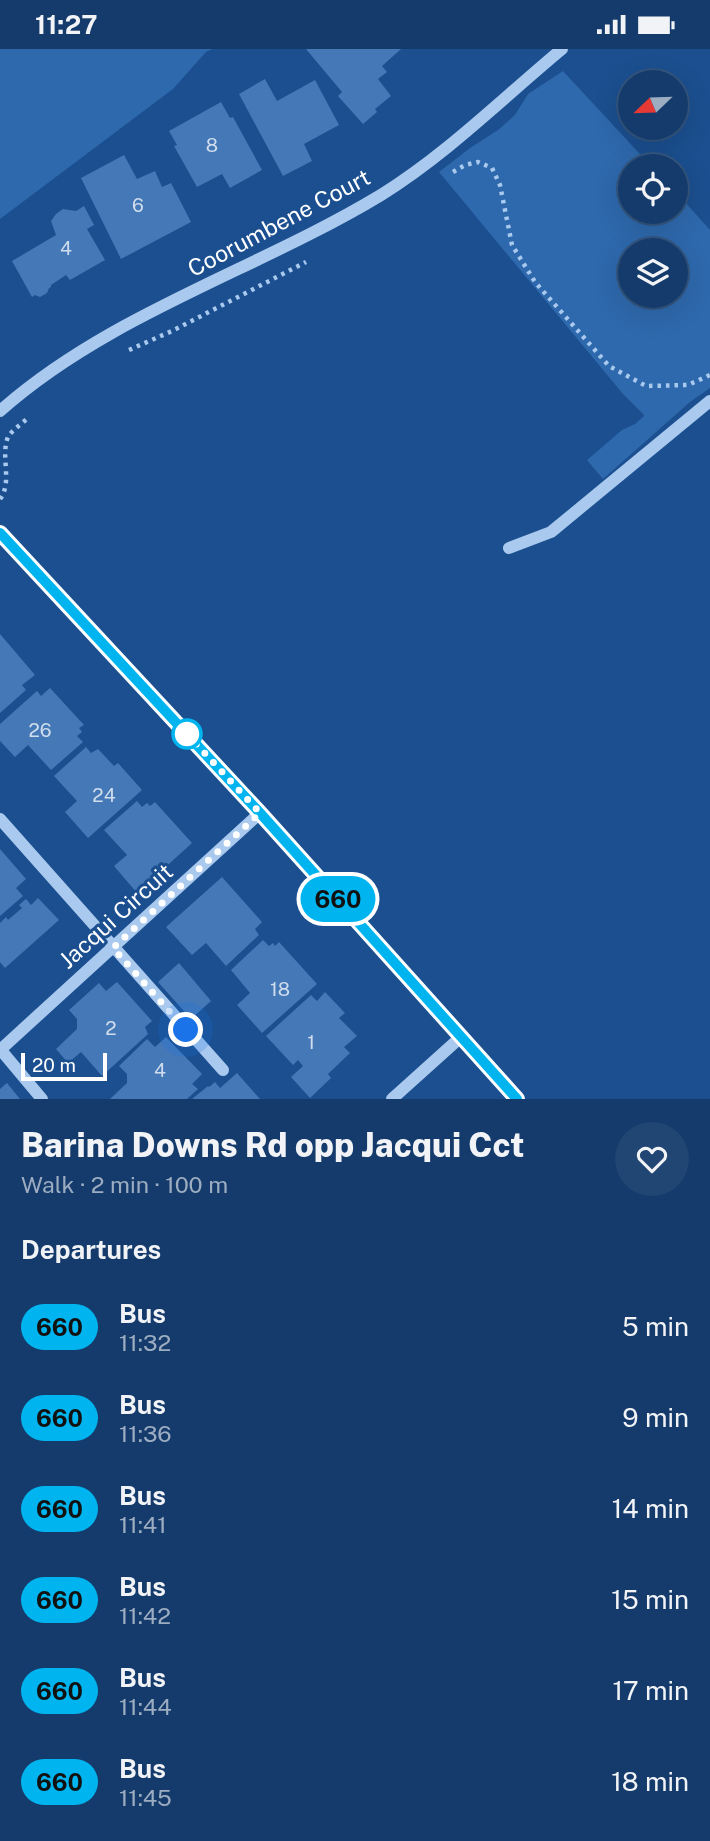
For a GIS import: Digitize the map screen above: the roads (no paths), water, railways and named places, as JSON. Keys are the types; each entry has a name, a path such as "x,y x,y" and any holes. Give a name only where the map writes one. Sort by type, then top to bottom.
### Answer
{"street":[{"name":"Coorumbene Court","path":"0,411 23,390 89,346 382,194 444,149 562,49"},
{"path":"509,548 551,532 710,401"},
{"path":"0,533 260,813 517,1099"},
{"name":"Jacqui Circuit","path":"42,1099 0,1050 260,813"},
{"path":"0,819 223,1070"},
{"path":"392,1099 462,1037"}]}
